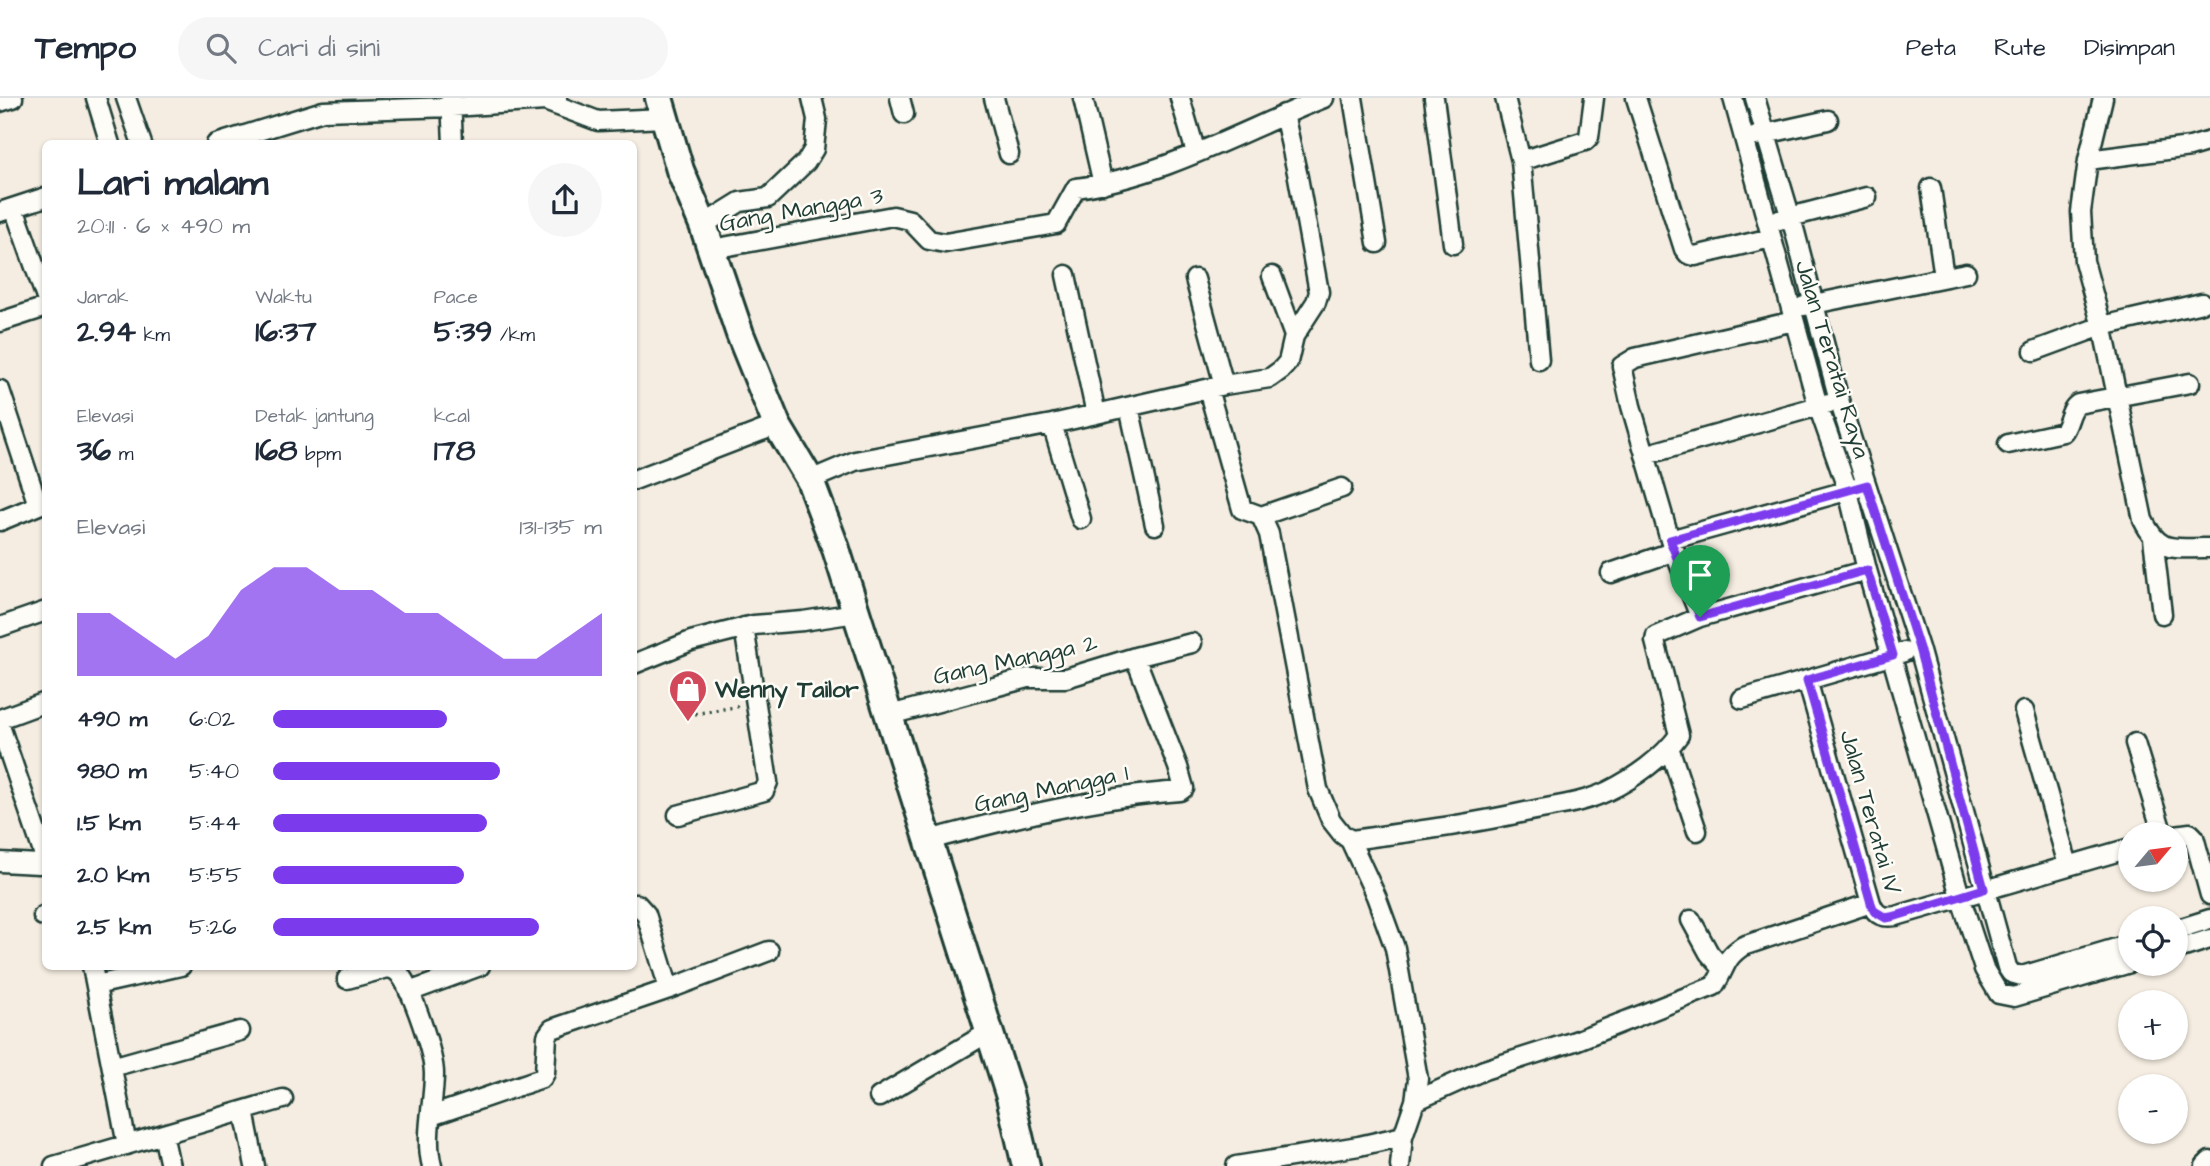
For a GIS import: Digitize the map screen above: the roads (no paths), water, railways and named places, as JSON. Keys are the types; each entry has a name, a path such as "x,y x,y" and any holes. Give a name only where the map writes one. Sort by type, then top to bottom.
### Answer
{"street":[{"path":"0,102 13,98"},
{"path":"96,98 109,140"},
{"path":"126,98 141,140"},
{"path":"708,237 740,202 768,198 806,162 814,149 817,119 812,98"},
{"path":"994,98 1009,154"},
{"path":"1083,98 1104,184 1196,153 1324,98"},
{"path":"1180,98 1196,153"},
{"path":"1353,98 1377,243"},
{"path":"1434,98 1453,244"},
{"path":"1505,98 1521,161 1539,360"},
{"path":"1521,161 1585,141 1589,137 1594,98"},
{"path":"1636,98 1688,254 1695,256 1769,231 1791,217 1867,197"},
{"name":"Jalan Teratai Raya","path":"1733,98 1818,406 1848,491 1867,570 1960,896 1984,969 1999,994 2024,996 2118,967"},
{"name":"Jalan Teratai Raya","path":"1755,98 1791,217 1839,400 1919,648 2007,967 2011,973 2022,976 2118,948"},
{"path":"2102,98 2088,160 2081,212 2084,261 2118,396 2143,520 2159,544 2169,547 2210,548"},
{"path":"229,140 323,111 551,100 598,121 662,108 680,170 708,237 740,334 777,425 810,480 856,613 1010,1097 1026,1166"},
{"path":"452,103 453,140"},
{"path":"810,480 855,461 1052,424 1216,387 1270,378 1288,362 1294,336 1316,302 1319,292 1284,114"},
{"path":"1744,138 1828,120"},
{"path":"2088,160 2190,147 2210,141"},
{"name":"Gang Mangga 3","path":"708,237 893,216 910,220 929,240 945,243 975,239 1056,224 1076,188 1104,184"},
{"path":"1931,188 1944,277"},
{"path":"42,204 7,210 42,289"},
{"path":"1700,617 1672,545 1645,455 1621,371 1625,363 1792,315 1815,304 1966,273"},
{"path":"1066,275 1096,414"},
{"path":"1272,276 1294,336"},
{"path":"1195,279 1242,509 1261,516 1342,488"},
{"path":"2034,351 2102,326 2202,303"},
{"path":"0,322 42,308"},
{"path":"2008,444 2063,432 2072,410 2078,404 2190,383"},
{"path":"0,390 42,503 0,521"},
{"path":"1645,455 1839,400"},
{"path":"1129,407 1155,526"},
{"path":"1052,424 1081,519"},
{"path":"637,479 777,425"},
{"path":"1611,573 1672,545 1867,485"},
{"path":"1261,516 1269,534 1318,789 1331,820 1350,840 1376,896 1395,948 1418,1079 1415,1101 1403,1136 1400,1166"},
{"path":"2153,538 2162,614"},
{"path":"1350,840 1446,827 1583,800 1609,790 1669,747 1679,736 1655,638 1662,632 1700,617 1867,570"},
{"path":"0,627 42,612"},
{"path":"637,663 691,641 744,627 856,613"},
{"path":"678,815 764,791 768,782 744,627"},
{"name":"Gang Mangga 2","path":"890,715 1028,678 1066,678 1135,656 1192,643"},
{"path":"1742,699 1919,648"},
{"name":"Gang Mangga 1","path":"929,840 1053,808 1140,794 1180,791 1184,788 1135,656"},
{"name":"Jalan Teratai IV","path":"1807,680 1874,911 1886,918 1960,896"},
{"path":"0,719 42,703"},
{"path":"2024,711 2068,865"},
{"path":"0,726 42,849"},
{"path":"2135,743 2159,822"},
{"path":"1669,747 1697,831"},
{"path":"2188,833 2194,837 2210,895"},
{"path":"1960,896 2118,851"},
{"path":"0,862 42,862"},
{"path":"1415,1101 1474,1074 1574,1041 1714,986 1722,976 1729,955 1743,946 1871,903"},
{"path":"637,904 646,914 669,989"},
{"path":"2188,926 2210,919"},
{"path":"1691,920 1709,953 1723,969"},
{"path":"2188,946 2210,939"},
{"path":"431,1116 542,1078 547,1037 552,1029 769,951"},
{"path":"93,970 127,1145"},
{"path":"96,985 163,970"},
{"path":"347,979 381,970"},
{"path":"395,970 409,992 433,1064 429,1140 432,1166"},
{"path":"409,992 467,970"},
{"path":"112,1067 240,1031"},
{"path":"879,1097 989,1032"},
{"path":"54,1166 92,1161 127,1145 283,1099"},
{"path":"244,1111 255,1166"},
{"path":"163,1134 170,1166"},
{"path":"1236,1166 1403,1136"},
{"path":"2205,1166 2210,1161"}],"place":[{"name":"Wenny Tailor","path":"688,723"}]}
